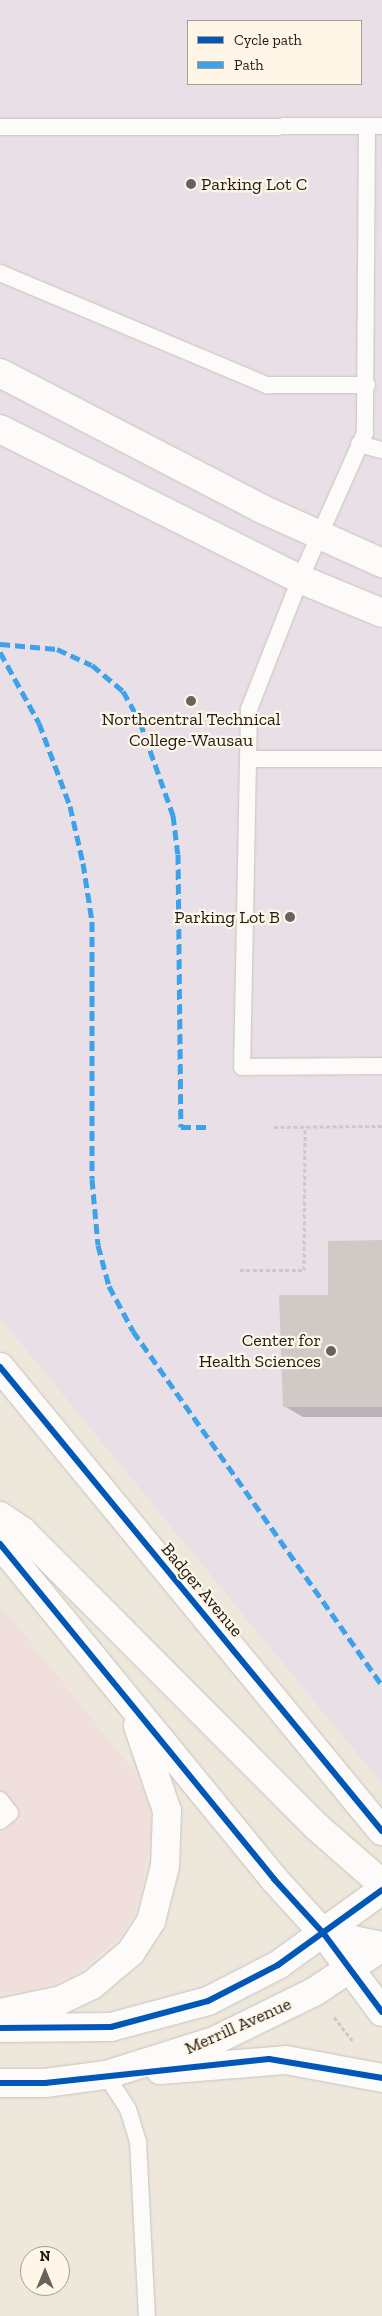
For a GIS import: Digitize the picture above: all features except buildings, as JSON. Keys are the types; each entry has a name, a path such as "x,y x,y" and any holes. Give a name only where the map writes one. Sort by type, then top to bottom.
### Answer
{"main road":[{"path":"0,373 319,536 382,563"},
{"path":"0,428 300,579 382,613"},
{"name":"Badger Avenue","path":"0,1367 382,1831"},
{"path":"0,1516 22,1531 317,1827 382,1884"},
{"path":"0,1544 128,1701 324,1934 382,2012"},
{"path":"0,2013 61,2000 92,1985 131,1952 150,1922 165,1866 167,1812 161,1783 128,1701"},
{"name":"Merrill Avenue","path":"0,2028 89,2029 159,2017 240,1987 324,1934 382,1890"},
{"path":"324,1934 382,1947"},
{"name":"Merrill Avenue","path":"0,2083 45,2084 106,2075 214,2041 352,1970 382,1947"},
{"path":"106,2075 269,2059 382,2078"}],"lane":[{"path":"0,127 374,126 364,432 300,579 253,694 248,759 242,1067 382,1066"},
{"path":"0,273 267,385 367,385"},
{"path":"360,444 382,450"},
{"path":"248,759 382,759"},
{"path":"0,1800 10,1813 0,1821"},
{"path":"106,2075 128,2109 138,2142 148,2316"}],"path":[{"path":"274,1127 382,1126"},
{"path":"240,1270 304,1270 305,1127"},
{"path":"327,2008 357,2046"}],"shaded area":[{"name":"Northcentral Technical College-Wausau","path":"0,0 382,0 382,1784 0,1318"},
{"path":"0,1605 136,1774 148,1800 151,1834 140,1900 121,1936 76,1974 41,1988 8,1993 0,1992"}],"marked path":[{"path":"0,644 57,649 92,665 123,691 140,722 173,815 178,854 181,1127 207,1127"},
{"path":"0,652 39,723 70,806 83,863 92,921 92,1179 98,1245 109,1286 133,1331 382,1685"}],"cycle path":[{"path":"0,1367 382,1831"},
{"path":"0,1544 274,1879 324,1934 382,2012"},
{"path":"0,2028 111,2027 208,2001 278,1965 382,1890"},
{"path":"0,2083 45,2083 269,2059 382,2078"}],"place":[{"name":"Parking Lot C","path":"191,184"},
{"name":"Northcentral Technical College-Wausau","path":"191,701"},
{"name":"Parking Lot B","path":"290,917"},
{"name":"Center for Health Sciences","path":"331,1351"}]}
